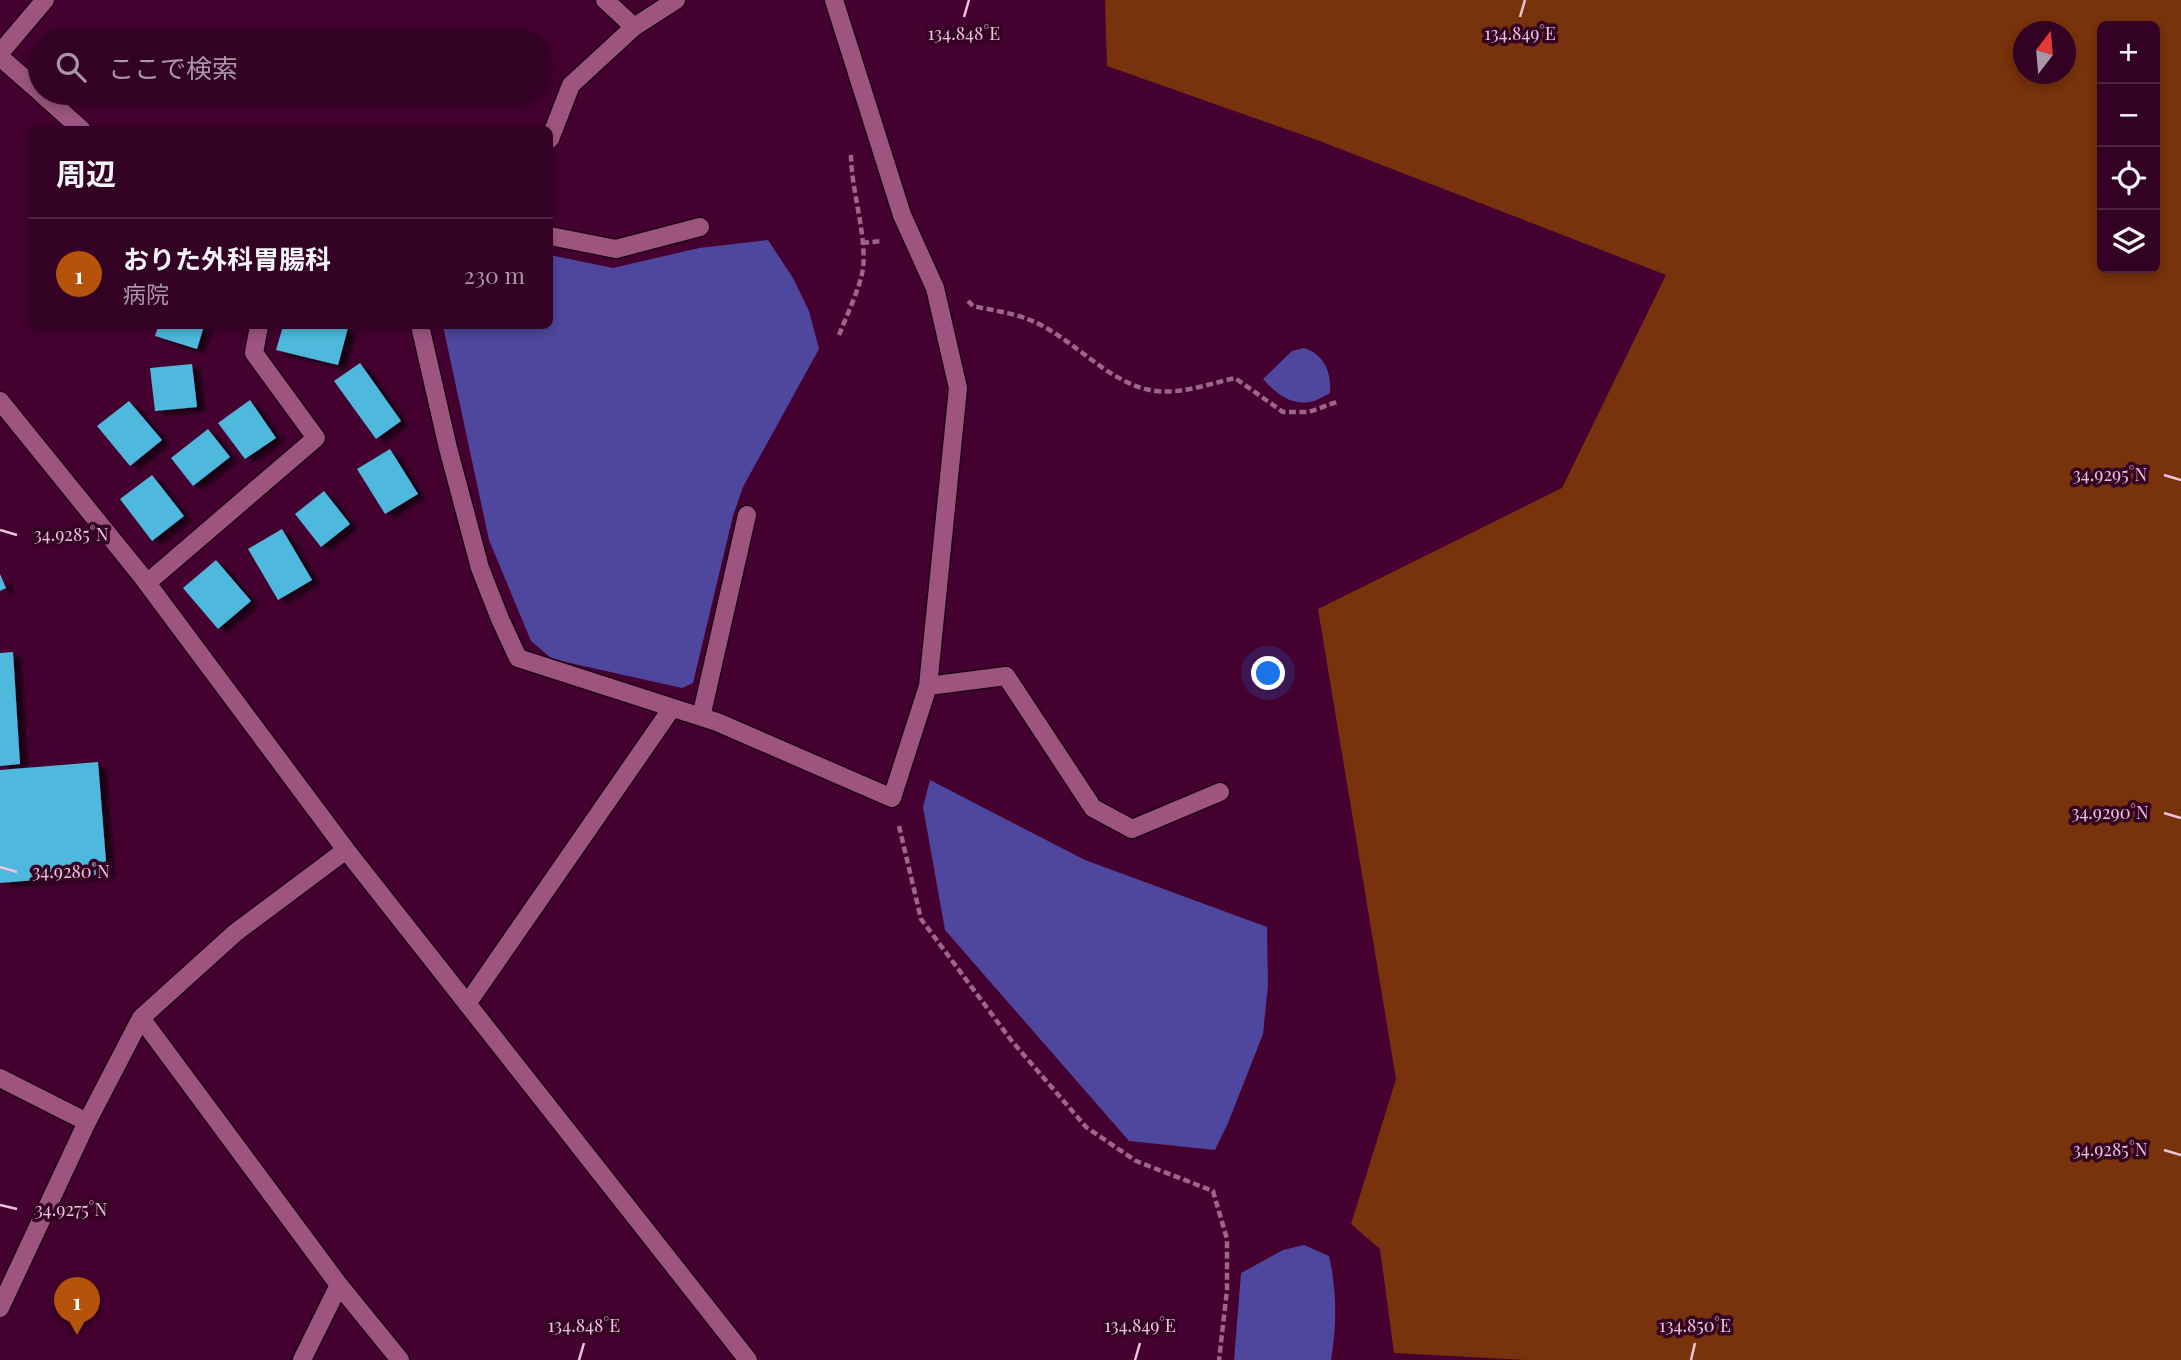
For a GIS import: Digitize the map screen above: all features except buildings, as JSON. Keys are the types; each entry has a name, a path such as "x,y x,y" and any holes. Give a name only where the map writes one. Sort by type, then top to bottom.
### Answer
{"street":[{"path":"28,82 0,55 45,0"},
{"path":"605,0 634,27"},
{"path":"553,131 571,85 634,27 676,0"},
{"path":"421,330 448,448 480,568 518,658 717,722 892,798 928,686 958,388 935,288 902,215 834,0"},
{"path":"54,105 77,126"},
{"path":"553,237 616,249 700,227"},
{"path":"147,583 316,438 254,354 258,329"},
{"path":"0,401 147,583 346,850 748,1360"},
{"path":"701,717 747,515"},
{"path":"928,686 1006,676 1093,808 1132,829 1220,792"},
{"path":"467,1004 672,708"},
{"path":"0,1308 88,1122 141,1018 235,933 346,850"},
{"path":"141,1018 339,1285 400,1360"},
{"path":"0,1078 88,1122"},
{"path":"302,1360 339,1285"}],"path":[{"path":"839,335 862,273 862,243 851,172 852,121 868,110"},
{"path":"935,288 950,286 973,306 1030,320 1125,382 1152,391 1174,393 1235,378 1283,412 1309,412 1339,401"},
{"path":"892,798 921,919 1011,1040 1086,1127 1136,1161 1213,1191 1227,1239 1227,1290 1219,1360"}],"shaded area":[{"path":"1105,0 2181,0 2181,1360 1527,1360 1394,1353 1380,1249 1351,1224 1396,1079 1318,609 1562,488 1666,275 1317,140 1107,66"},
{"path":"768,240 793,278 809,311 819,349 743,487 733,516 693,683 682,688 552,659 531,641 489,540 444,329 553,329 553,256 613,268 699,248"},
{"path":"1304,348 1317,355 1325,365 1330,393 1316,400 1292,401 1274,390 1263,379 1292,351"},
{"path":"930,780 1085,860 1267,927 1268,985 1263,1034 1215,1150 1129,1141 945,930 923,807"},
{"path":"1304,1245 1329,1256 1335,1308 1331,1360 1234,1360 1241,1273 1283,1250"}],"place":[{"name":"おりた外科胃腸科","path":"77,1335"}]}
